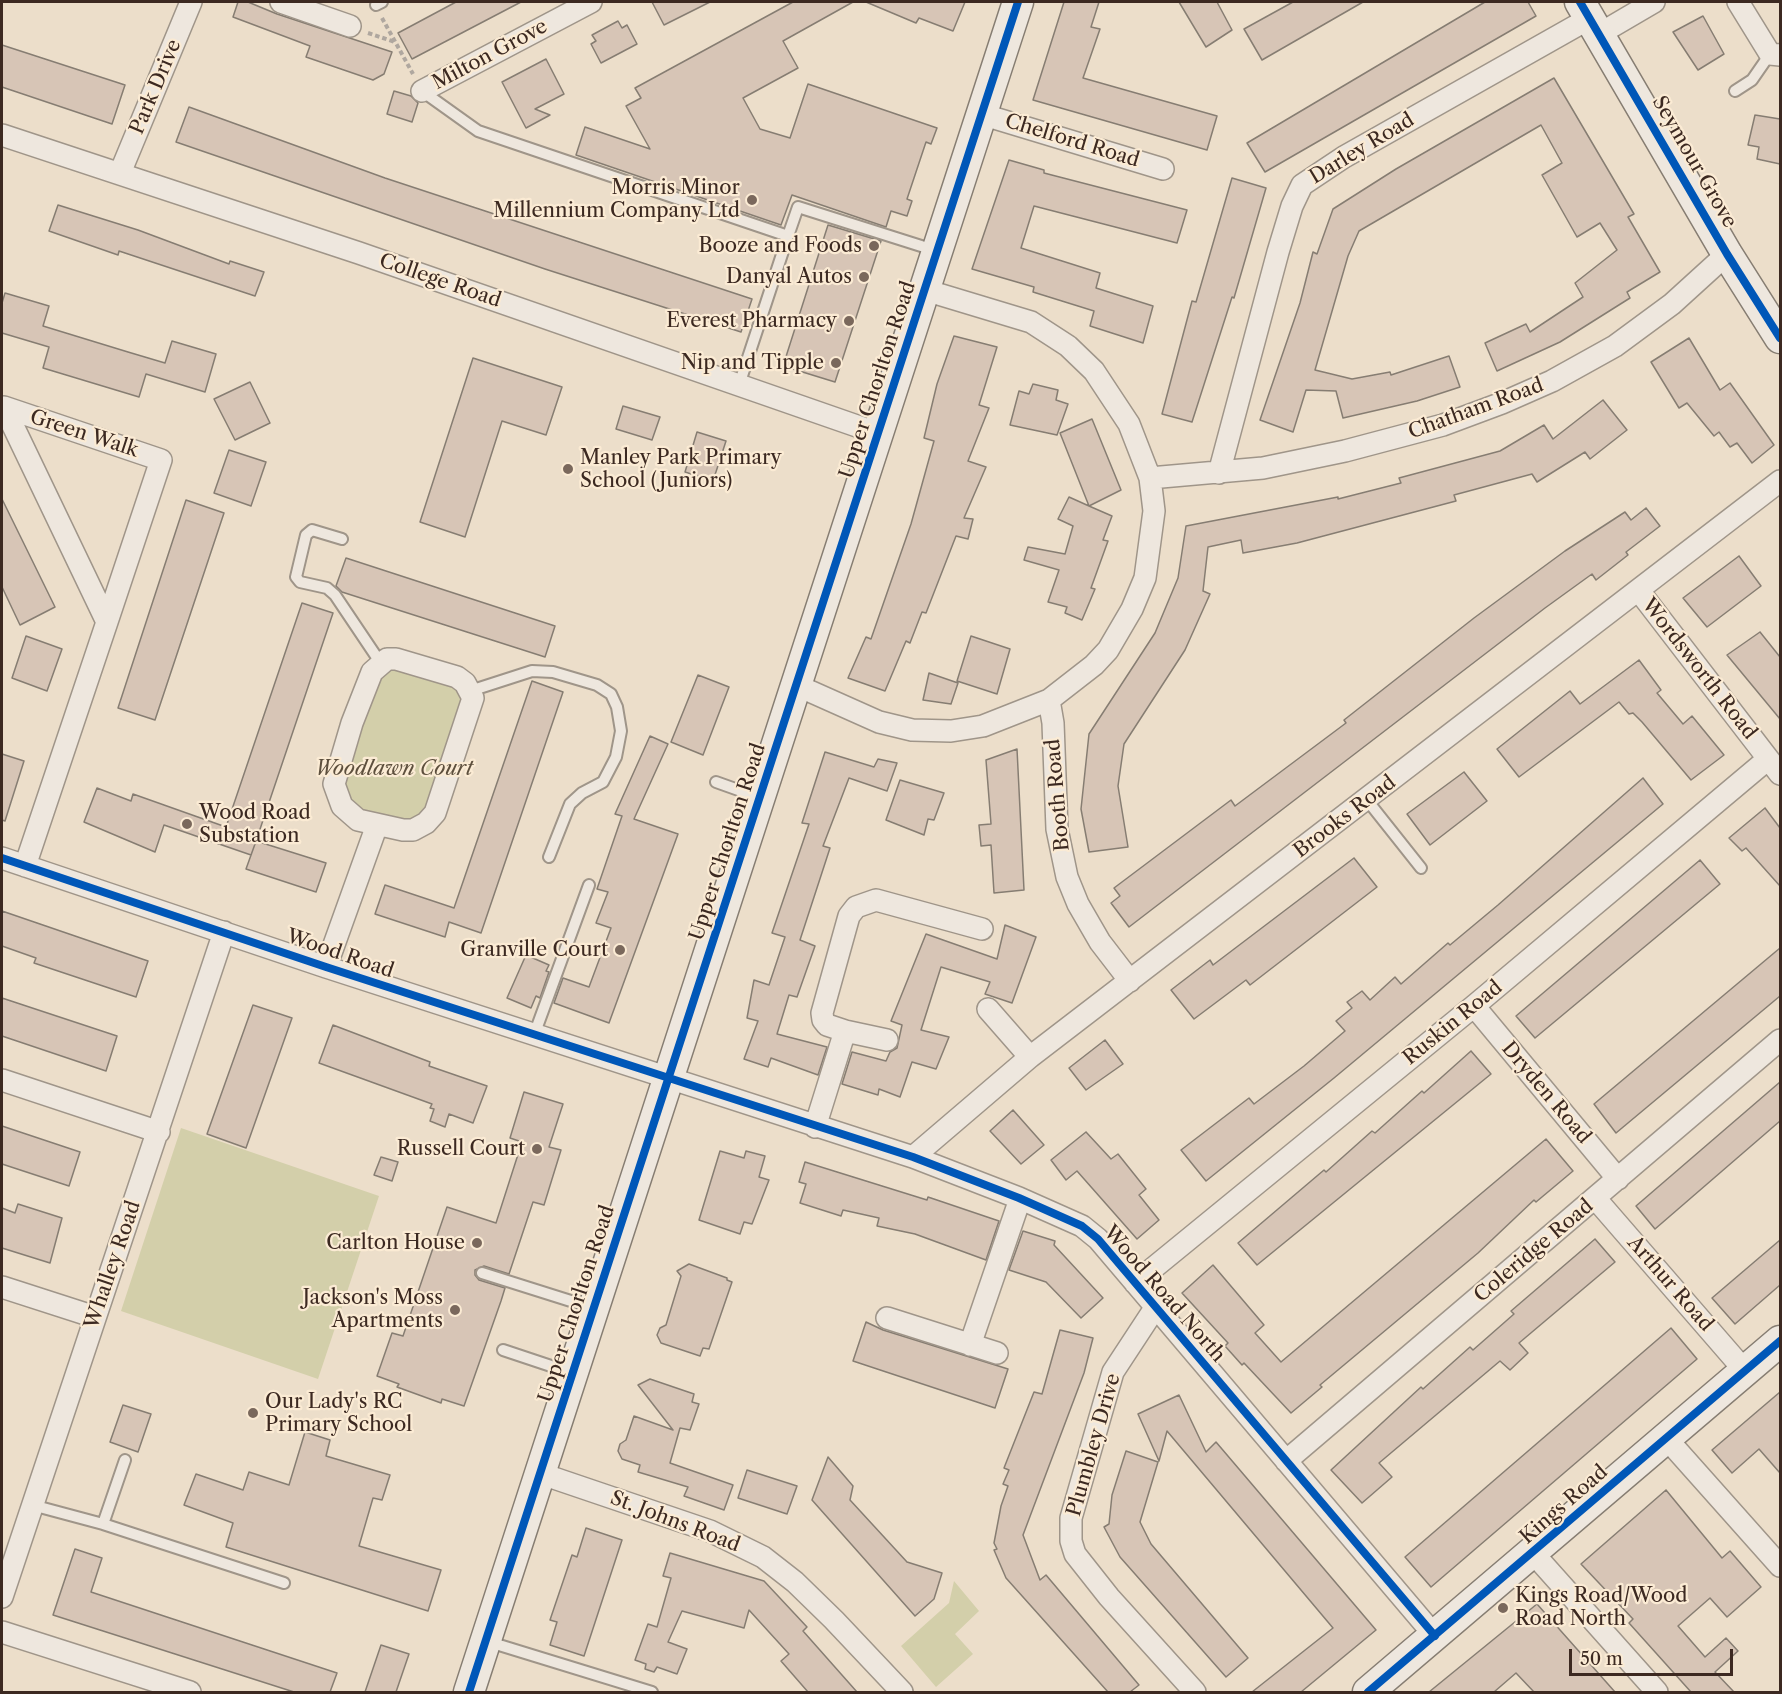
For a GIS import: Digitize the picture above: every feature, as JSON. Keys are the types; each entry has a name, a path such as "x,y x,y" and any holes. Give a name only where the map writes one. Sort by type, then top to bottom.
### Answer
{"main road":[{"name":"Upper Chorlton Road","path":"469,1692 1018,2"},
{"name":"Seymour Grove","path":"1590,18 1727,254 1780,338"},
{"name":"Kings Road","path":"1368,1692 1780,1341"}],"street":[{"name":"Park Drive","path":"120,173 191,2"},
{"path":"281,2 350,26"},
{"name":"Milton Grove","path":"422,91 563,8 591,2"},
{"name":"Darley Road","path":"1219,473 1278,252 1292,206 1302,185 1344,157 1590,18 1654,2"},
{"path":"1738,2 1775,54"},
{"name":"Chelford Road","path":"981,114 1163,169"},
{"name":"College Road","path":"2,135 120,173 877,433"},
{"name":"Chatham Road","path":"1150,478 1219,473 1345,451 1443,425 1502,403 1552,381 1615,346 1672,304 1727,254"},
{"path":"796,685 879,722 912,730 951,731 983,726 1049,699 1094,665 1108,650 1132,609 1144,578 1154,511 1150,478 1129,424 1094,371 1068,346 1031,322 925,290"},
{"name":"Green Walk","path":"25,866 107,622 161,460 4,407 107,622"},
{"name":"Brooks Road","path":"913,1157 1030,1057 1780,481"},
{"name":"Wordsworth Road","path":"1639,591 1774,767"},
{"path":"396,658 457,677 470,691 473,705 432,819 413,830 358,820 342,806 334,784 351,723 372,672 380,662 396,658"},
{"name":"Booth Road","path":"1049,699 1053,723 1057,829 1067,876 1078,904 1100,942 1130,981"},
{"name":"Ruskin Road","path":"1135,1283 1474,1006 1774,767"},
{"path":"326,967 377,825"},
{"name":"Wood Road","path":"2,858 668,1079"},
{"path":"887,1040 827,1025 822,1013 849,916 856,907 876,900 982,929"},
{"name":"Whalley Road","path":"2,1597 224,932"},
{"name":"Dryden Road","path":"1474,1006 1618,1179"},
{"path":"988,1009 1030,1057"},
{"path":"815,1127 844,1031"},
{"name":"Coleridge Road","path":"1286,1461 1780,1040"},
{"name":"Wood Road North","path":"668,1079 913,1157 1082,1226 1098,1239 1435,1636"},
{"path":"2,1080 159,1132"},
{"name":"Arthur Road","path":"1595,1198 1744,1371"},
{"path":"970,1345 1020,1199"},
{"path":"2,1287 95,1317"},
{"name":"Plumbley Drive","path":"1155,1308 1113,1372 1071,1518 1071,1541 1076,1554 1109,1597 1195,1692"},
{"path":"887,1318 997,1353"},
{"path":"1666,1438 1780,1566"},
{"name":"St. Johns Road","path":"539,1473 710,1531 763,1557 826,1612 902,1692"},
{"path":"1533,1553 1657,1692"},
{"path":"2,1632 190,1692"}],"lane":[{"path":"1735,91 1752,80 1775,54"},
{"path":"422,91 478,131 788,236"},
{"path":"739,385 798,207 937,251"},
{"path":"342,539 312,530 306,535 296,577 300,582 327,588 335,596 380,662"},
{"path":"470,691 496,680 532,671 564,675 597,685 611,694 617,707 621,731 616,758 603,782 582,793 570,804 549,857"},
{"path":"716,782 759,798"},
{"path":"1367,800 1422,868"},
{"path":"534,1035 589,885"},
{"path":"482,1273 594,1308"},
{"path":"503,1350 573,1373"},
{"path":"103,1524 125,1460"},
{"path":"32,1505 103,1524 284,1583"},
{"path":"486,1641 652,1692"}],"path":[{"path":"379,3 396,43 422,91"},
{"path":"350,26 396,43"}],"green space":[{"name":"Woodlawn Court","path":"397,669 456,688 462,704 426,813 415,821 388,818 357,808 345,796 344,775 375,682 390,670"},
{"path":"181,1128 379,1196 318,1379 121,1311"},
{"path":"954,1581 979,1611 955,1634 973,1654 936,1687 901,1646 949,1603"}],"building":[{"path":"238,2 248,2 277,14 392,52 384,74 373,80 306,57 310,46 233,17"},
{"path":"456,2 521,2 412,59 398,33"},
{"path":"652,2 710,2 664,25"},
{"path":"793,2 853,2 783,41 798,68 743,98 760,129 790,138 808,84 937,128 931,144 926,142 907,199 912,201 907,216 891,211 886,227 792,195 781,225 576,155 585,127 650,149 626,106 641,98 635,88"},
{"path":"866,2 965,2 953,31 919,18 916,23"},
{"path":"1064,2 1099,2 1091,27 1100,29 1083,78 1217,116 1207,150 1033,100"},
{"path":"1179,2 1217,2 1232,30 1206,47"},
{"path":"1293,2 1363,2 1262,60 1244,29"},
{"path":"1485,2 1528,2 1536,16 1265,172 1247,143"},
{"path":"1703,16 1724,54 1698,70 1673,32"},
{"path":"618,21 622,28 627,25 637,44 601,63 591,44 596,41 592,35"},
{"path":"2,45 125,85 112,124 2,87"},
{"path":"546,59 564,94 535,109 550,115 526,128 502,82"},
{"path":"1554,78 1634,214 1628,217 1660,272 1627,292 1630,298 1560,342 1497,371 1485,343 1526,324 1530,332 1583,297 1575,283 1617,250 1600,223 1577,237 1542,175 1562,163 1541,125 1359,231 1348,256 1315,370 1352,379 1390,372 1391,375 1449,356 1460,387 1417,401 1343,418 1336,391 1306,390 1293,432 1260,420 1300,303 1313,252 1317,254 1333,209 1396,169"},
{"path":"394,91 411,96 418,103 412,122 387,114"},
{"path":"189,107 385,178 752,299 741,332 545,269 176,142"},
{"path":"1755,115 1780,119 1780,164 1757,159 1759,147 1748,145"},
{"path":"1009,160 1044,170 1044,173 1187,210 1177,243 1034,206 1021,248 1100,273 1096,288 1153,306 1143,343 1090,326 1094,311 1033,292 1034,287 972,269"},
{"path":"1232,178 1266,188 1234,298 1232,297 1192,422 1162,414 1192,301 1196,302"},
{"path":"58,205 138,230 229,264 230,261 264,272 255,296 119,251 118,255 49,231"},
{"path":"828,225 881,241 835,382 783,366"},
{"path":"5,293 49,306 43,326 165,363 172,341 216,354 205,392 146,374 139,397 43,368 49,347 2,333 2,303"},
{"path":"954,336 997,347 979,405 989,408 968,461 986,467 964,518 973,519 968,539 956,536 926,613 922,612 910,643 906,641 885,691 848,678 866,637 871,639 911,524 934,441 924,438 937,384"},
{"path":"1689,338 1720,390 1730,383 1774,445 1752,463 1737,443 1730,447 1719,432 1714,436 1687,403 1679,408 1651,362"},
{"path":"473,358 562,387 546,435 502,421 465,537 420,522"},
{"path":"250,382 270,423 235,440 214,399"},
{"path":"1033,384 1058,390 1056,400 1068,404 1057,435 1010,425 1019,391 1029,394"},
{"path":"1603,400 1627,430 1590,459 1585,452 1537,482 1532,474 1454,495 1456,501 1297,543 1243,553 1241,540 1208,547 1203,591 1210,594 1185,650 1124,744 1118,786 1128,847 1089,852 1081,809 1089,734 1155,633 1178,578 1186,526 1338,497 1338,499 1401,483 1399,478 1500,451 1544,425 1553,439"},
{"path":"623,406 660,417 652,440 616,429"},
{"path":"1092,419 1121,490 1089,506 1060,433"},
{"path":"697,432 726,441 713,481 685,472"},
{"path":"229,450 266,462 251,506 214,493"},
{"path":"1069,497 1112,516 1103,540 1108,541 1091,588 1095,589 1082,620 1065,613 1067,607 1048,602 1059,570 1024,560 1028,547 1065,554 1073,526 1058,519"},
{"path":"2,499 55,607 20,625 2,587"},
{"path":"186,500 224,513 155,720 118,708"},
{"path":"1646,508 1660,526 1626,552 1628,555 1596,580 1592,574 1545,608 1129,927 1111,903 1120,896 1114,888 1231,800 1235,806 1346,723 1344,720 1474,618 1565,551 1625,512 1631,520"},
{"path":"1739,556 1761,586 1707,627 1683,598"},
{"path":"346,558 555,626 545,657 342,592 336,586"},
{"path":"302,603 333,613 256,841 326,863 316,892 246,869 255,844 251,855 164,825 155,852 84,822 97,788 131,801 133,794 226,827"},
{"path":"1760,632 1780,657 1780,719 1727,655"},
{"path":"26,636 62,649 47,691 12,678"},
{"path":"971,636 1010,649 997,694 957,681"},
{"path":"1639,660 1661,690 1657,693 1683,724 1692,716 1724,755 1691,780 1642,722 1633,713 1629,714 1619,702 1519,777 1497,749 1570,691 1580,704"},
{"path":"929,673 958,683 951,704 923,700"},
{"path":"698,675 729,687 703,755 671,742"},
{"path":"532,681 563,692 481,933 449,922 445,937 375,914 385,885 454,908"},
{"path":"650,736 668,744 634,819 678,834 609,1023 554,1003 563,978 589,987 611,928 596,923 608,892 597,889 622,816 615,814"},
{"path":"1017,749 1024,890 994,893 991,845 981,846 979,825 991,824 986,760"},
{"path":"825,752 874,767 878,759 897,763 887,791 849,778 823,846 830,848 800,940 815,946 797,997 789,995 777,1034 827,1047 818,1075 771,1058 768,1067 744,1059 758,1021 747,1018 754,980 769,985 785,937 772,933 809,824 802,823"},
{"path":"2,754 24,761 5,821 2,820"},
{"path":"1464,772 1487,801 1430,845 1407,814"},
{"path":"1643,778 1663,804 1334,1078 1206,1181 1181,1150 1249,1098 1254,1104 1304,1066 1345,1031 1336,1021 1352,1008 1347,1002 1362,991 1370,1000 1395,977 1401,984 1448,943 1450,945 1498,905"},
{"path":"900,780 944,793 934,820 928,819 924,835 886,820"},
{"path":"1765,808 1780,828 1780,886 1746,848 1742,851 1729,838"},
{"path":"1354,858 1377,887 1250,985 1246,980 1194,1019 1171,990 1210,960 1213,965"},
{"path":"1700,860 1720,884 1535,1038 1516,1016"},
{"path":"2,911 148,961 136,997 34,963 36,958 2,946"},
{"path":"1005,925 1036,937 1012,1003 985,994 990,982 941,967 921,1030 949,1037 936,1069 912,1062 900,1097 879,1089 878,1095 842,1084 852,1052 886,1061 890,1052 897,1048 902,1025 891,1021 926,934 997,959"},
{"path":"1780,948 1780,996 1616,1133 1594,1104"},
{"path":"526,955 549,965 546,971 549,972 540,998 536,996 531,1008 507,998"},
{"path":"2,998 117,1036 106,1071 2,1036"},
{"path":"253,1005 292,1018 246,1148 207,1134"},
{"path":"333,1025 430,1062 429,1066 487,1086 473,1123 449,1114 445,1127 430,1121 434,1109 430,1108 432,1104 319,1063"},
{"path":"1105,1040 1123,1064 1086,1090 1069,1068"},
{"path":"1471,1051 1491,1074 1257,1265 1238,1243 1324,1170 1326,1172 1372,1131 1375,1133 1422,1091 1424,1093"},
{"path":"1780,1082 1780,1121 1655,1229 1636,1206"},
{"path":"524,1092 563,1104 549,1147 561,1150 544,1205 533,1202 509,1274 484,1266 475,1270 475,1275 479,1280 505,1288 464,1406 442,1399 441,1403 397,1387 399,1384 377,1376 392,1333 403,1336 447,1207 496,1223 522,1142 510,1138"},
{"path":"1013,1110 1044,1145 1021,1164 990,1131"},
{"path":"2,1126 80,1152 69,1186 2,1164"},
{"path":"1086,1132 1111,1159 1118,1154 1146,1189 1139,1195 1159,1220 1137,1239 1077,1171 1066,1180 1051,1160"},
{"path":"1546,1139 1573,1171 1536,1202 1534,1200 1478,1253 1320,1385 1322,1387 1291,1413 1244,1363 1242,1365 1225,1346 1228,1343 1182,1293 1213,1265 1264,1325 1255,1333 1281,1362"},
{"path":"720,1151 744,1158 746,1151 765,1156 759,1177 769,1180 752,1224 744,1222 740,1234 699,1220"},
{"path":"381,1157 398,1162 392,1181 374,1175"},
{"path":"805,1162 927,1200 928,1197 999,1221 986,1260 915,1234 877,1226 879,1218 843,1210 841,1216 800,1203 806,1184 799,1182"},
{"path":"18,1204 62,1218 50,1263 2,1248 2,1208 15,1213"},
{"path":"1023,1231 1055,1241 1054,1245 1103,1298 1081,1318 1046,1282 1009,1270"},
{"path":"1595,1239 1615,1262 1519,1343 1528,1353 1510,1370 1500,1361 1379,1463 1392,1477 1362,1503 1331,1470 1421,1387 1423,1389 1470,1347 1473,1350 1514,1314 1511,1311"},
{"path":"1780,1240 1780,1285 1735,1324 1712,1298"},
{"path":"689,1264 732,1282 709,1349 703,1348 700,1356 661,1343 657,1335 660,1328 666,1325 681,1276 677,1271"},
{"path":"866,1322 883,1330 1008,1369 995,1408 853,1361"},
{"path":"1671,1328 1697,1359 1431,1587 1405,1557"},
{"path":"1060,1330 1093,1338 1084,1373 1023,1535 1040,1580 1046,1575 1139,1685 1130,1692 1108,1692 1006,1578 994,1550 997,1549 994,1543 1001,1506 1008,1486 1003,1484 1009,1470 1004,1468 1034,1392 1042,1394"},
{"path":"650,1379 694,1394 692,1402 699,1404 690,1430 680,1428 670,1463 733,1485 724,1510 684,1496 688,1487 638,1472 640,1465 622,1459 618,1451 620,1444 626,1440 634,1416 673,1430 638,1385"},
{"path":"1780,1392 1780,1473 1759,1449 1732,1473 1712,1450"},
{"path":"1179,1395 1206,1452 1216,1442 1376,1630 1301,1692 1252,1692 1333,1628 1167,1431 1159,1461 1138,1414"},
{"path":"123,1405 151,1414 138,1452 110,1442"},
{"path":"305,1432 330,1440 326,1456 390,1475 382,1500 373,1498 359,1546 441,1570 428,1611 226,1547 233,1523 184,1505 196,1474 243,1490 249,1472 289,1485"},
{"path":"1126,1451 1158,1462 1140,1522 1151,1544 1248,1658 1226,1677 1120,1557 1104,1527 1109,1524 1112,1495"},
{"path":"828,1457 853,1486 850,1500 907,1562 942,1573 934,1599 915,1616 812,1500"},
{"path":"747,1470 797,1486 787,1514 738,1498"},
{"path":"1666,1490 1722,1558 1730,1551 1761,1587 1727,1617 1710,1598 1678,1626 1705,1657 1726,1638 1738,1651 1715,1672 1734,1692 1691,1692 1629,1623 1633,1619 1581,1564"},
{"path":"586,1528 622,1540 584,1656 550,1645 557,1622 550,1620 572,1555 577,1557"},
{"path":"75,1549 102,1558 91,1592 337,1673 330,1692 294,1692 53,1615"},
{"path":"670,1553 764,1581 807,1627 803,1631 857,1692 808,1692 781,1661 789,1654 749,1610 744,1628 682,1611 668,1642 687,1649 677,1674 657,1667 654,1672 645,1669 646,1664 635,1660 648,1624 657,1627 671,1578 663,1576"},
{"path":"1537,1604 1615,1692 1534,1692 1516,1673 1494,1692 1429,1692"},
{"path":"381,1645 409,1654 396,1692 365,1692"}],"cycle path":[{"path":"469,1692 1018,2"},
{"path":"1580,2 1727,254 1780,338"},
{"path":"2,858 326,967 913,1157 1019,1198 1082,1226 1098,1239 1435,1636"},
{"path":"1368,1692 1780,1341"}],"place":[{"name":"Morris Minor Millennium Company Ltd","path":"752,200"},
{"name":"Booze and Foods","path":"874,246"},
{"name":"Danyal Autos","path":"864,277"},
{"name":"Everest Pharmacy","path":"849,321"},
{"name":"Nip and Tipple","path":"836,363"},
{"name":"Manley Park Primary School (Juniors)","path":"568,469"},
{"name":"Wood Road Substation","path":"187,824"},
{"name":"Granville Court","path":"620,950"},
{"name":"Russell Court","path":"537,1149"},
{"name":"Carlton House","path":"477,1243"},
{"name":"Jackson's Moss Apartments","path":"455,1310"},
{"name":"Our Lady's RC Primary School","path":"253,1413"},
{"name":"Kings Road/Wood Road North","path":"1503,1608"}]}
